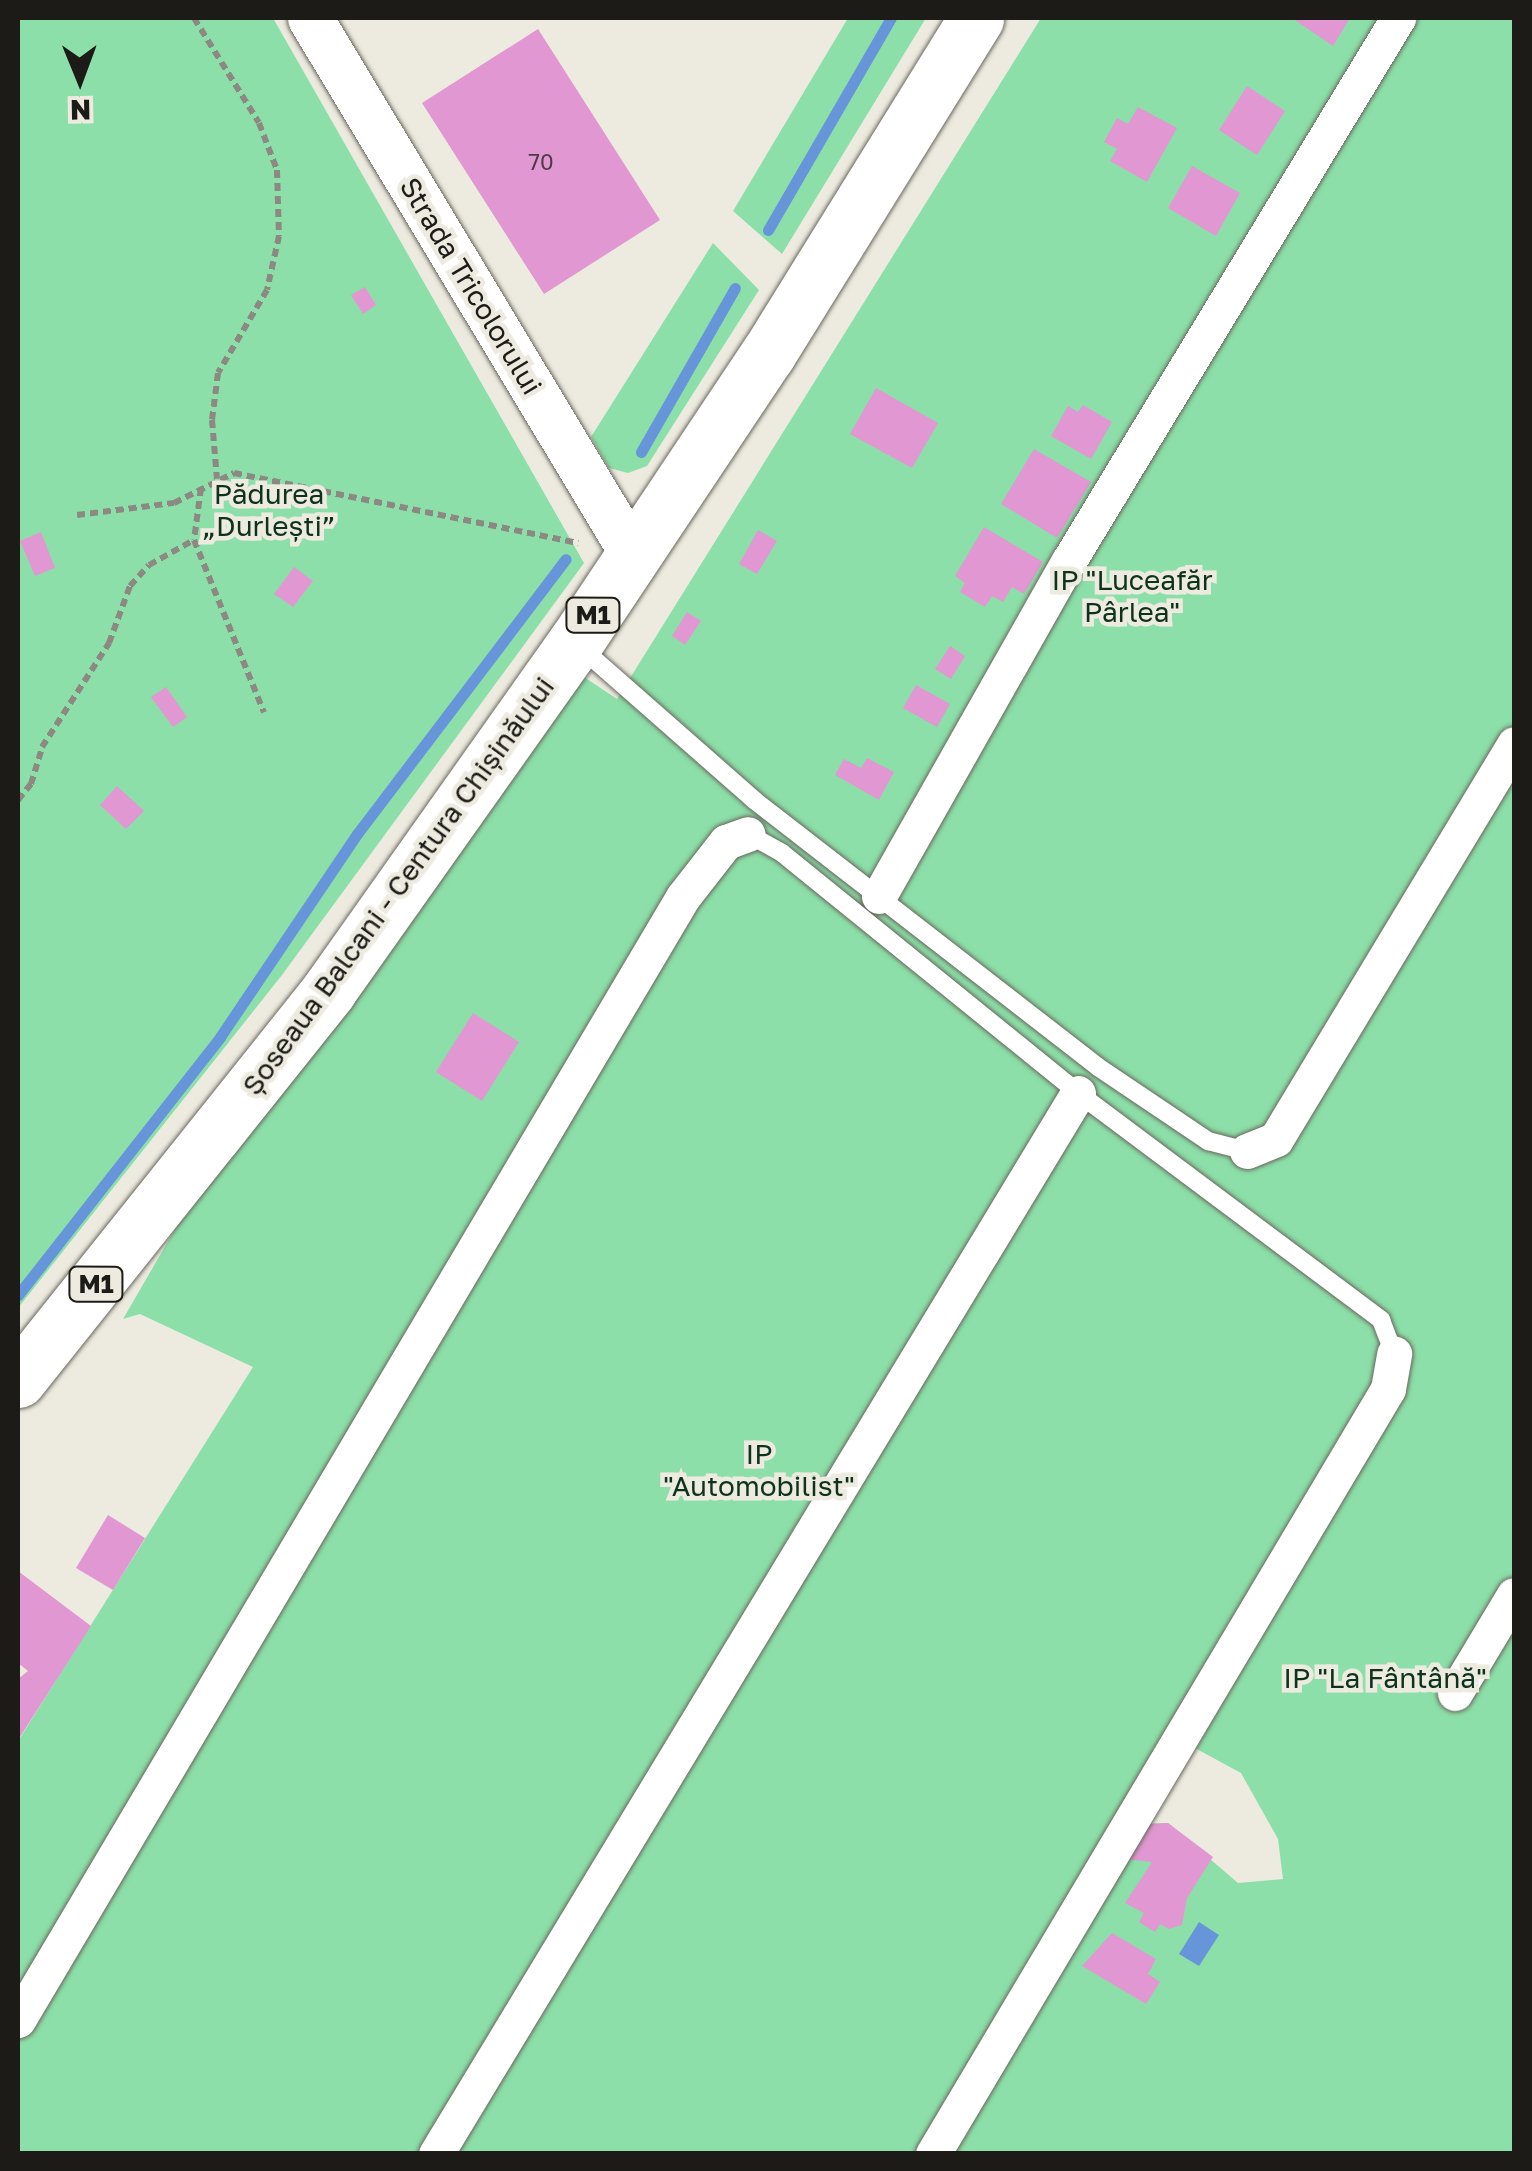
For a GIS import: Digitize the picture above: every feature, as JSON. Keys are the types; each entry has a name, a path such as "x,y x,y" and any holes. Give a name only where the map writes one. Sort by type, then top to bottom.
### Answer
{"highway":[{"name":"Șoseaua Balcani - Centura Chișinăului","path":"18,1380 329,990 575,643 899,148 976,18"}],"street":[{"name":"Strada Tricolorului","path":"310,18 633,555"},
{"path":"880,896 1070,559 1398,18"},
{"path":"1247,1151 1276,1138 1514,744"},
{"path":"18,2020 684,897 726,842 748,834"},
{"path":"436,2154 1078,1093"},
{"path":"933,2154 1388,1389 1394,1354"},
{"path":"1455,1693 1514,1595"}],"lane":[{"path":"575,643 754,800 1098,1067 1208,1141 1247,1151"},
{"path":"748,834 857,911 1078,1093 1381,1320 1394,1354"}],"path":[{"path":"194,18 258,123 276,170 278,236 267,290 218,373 212,420 217,479"},
{"path":"77,515 174,503 234,473 633,555"},
{"path":"201,487 194,540 264,712"},
{"path":"18,800 31,784 42,747 109,644 130,586 148,564 194,540"}],"green space":[{"name":"Pădurea „Durlești”","path":"18,18 273,18 584,563 282,975 18,1308"},
{"path":"848,18 926,18 782,254 733,211"},
{"path":"1041,18 1514,18 1514,2153 18,2153 18,1741 253,1367 140,1314 123,1319 185,1212 578,673 617,699","holes":["1193,1747 1241,1773 1278,1839 1283,1879 1238,1883 1168,1823 1147,1824"]},
{"path":"713,243 759,290 647,466 628,473 609,468 591,437"}],"water":[{"path":"1199,1922 1219,1935 1199,1966 1179,1954"}],"building":[{"path":"1292,18 1350,18 1333,46"},
{"path":"538,29 660,220 544,294 422,103"},
{"path":"1247,86 1285,111 1257,155 1219,130"},
{"path":"1138,107 1177,128 1147,182 1110,161 1117,149 1104,142 1117,118 1128,124"},
{"path":"1192,166 1240,193 1216,236 1168,208"},
{"path":"365,287 376,305 363,314 351,295"},
{"path":"876,388 938,423 912,468 850,434"},
{"path":"1083,405 1112,422 1091,459 1051,436 1068,406 1078,412"},
{"path":"1034,449 1091,482 1057,538 1001,504"},
{"path":"984,527 1043,562 1024,594 1012,587 1003,602 992,596 985,607 960,592 965,583 955,576"},
{"path":"758,530 777,541 757,574 739,564"},
{"path":"41,532 55,568 35,576 20,541"},
{"path":"294,567 313,581 293,607 274,594"},
{"path":"687,612 701,621 685,645 672,636"},
{"path":"950,646 965,656 951,679 935,669"},
{"path":"916,685 950,704 937,727 903,708"},
{"path":"166,687 187,717 173,727 151,697"},
{"path":"867,758 894,772 879,800 835,775 844,759 861,768"},
{"path":"117,786 144,811 126,829 100,805"},
{"path":"473,1013 519,1042 482,1101 436,1072"},
{"path":"108,1515 145,1538 113,1590 76,1568"},
{"path":"18,1571 91,1626 18,1740 18,1679 28,1671 18,1663"},
{"path":"1168,1823 1213,1857 1187,1898 1182,1925 1169,1929 1160,1924 1155,1932 1139,1922 1144,1913 1125,1903 1152,1862 1125,1859 1146,1824"},
{"path":"1112,1933 1156,1959 1148,1974 1160,1982 1146,2004 1082,1966"}],"waterway":[{"path":"768,230 891,18"},
{"path":"641,452 735,288"},
{"path":"18,1295 220,1037 357,834 566,559"}],"park label":[{"name":"IP \"Luceafăr Pârlea\"","path":"1132,596"},
{"name":"IP \"Automobilist\"","path":"759,1470"},
{"name":"IP \"La Fântână\"","path":"1385,1678"}]}
